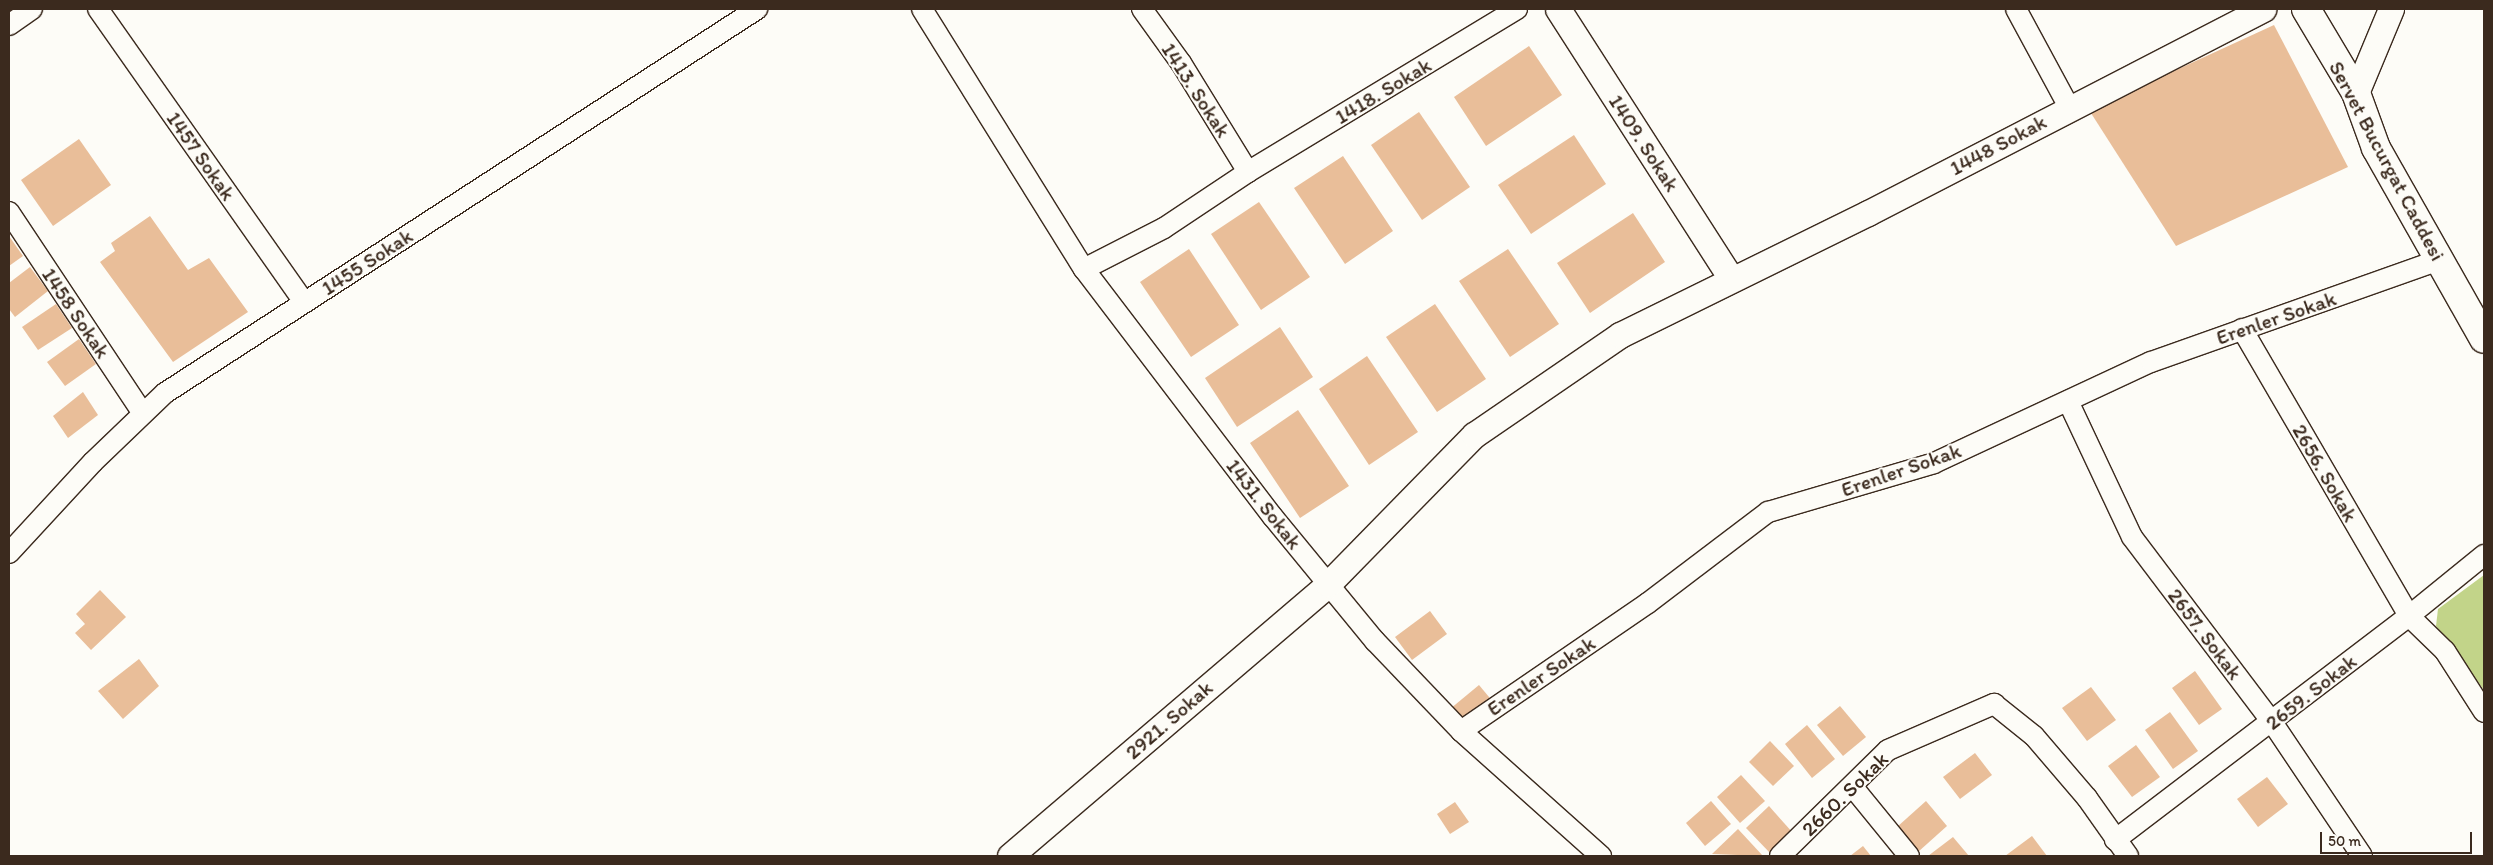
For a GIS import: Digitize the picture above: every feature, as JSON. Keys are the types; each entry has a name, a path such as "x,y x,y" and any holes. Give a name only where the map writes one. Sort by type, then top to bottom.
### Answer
{"main road":[{"name":"Servet Bucurgat Caddesi","path":"2306,9 2356,93 2373,143 2484,339"}],"street":[{"path":"9,25 32,9"},
{"name":"1457 Sokak","path":"98,9 304,302"},
{"name":"1455 Sokak","path":"9,553 165,393 757,9"},
{"name":"1431. Sokak","path":"922,9 1084,269 1328,584 1374,640 1461,731 1600,856"},
{"name":"1413. Sokak","path":"1142,9 1181,63 1248,172"},
{"name":"1418. Sokak","path":"1248,172 1518,9"},
{"name":"1409. Sokak","path":"1558,9 1731,278"},
{"path":"2016,9 2069,107"},
{"name":"1448 Sokak","path":"1328,584 1474,435 1620,335 1731,278 1868,213 2069,107 2264,9"},
{"path":"2356,93 2391,9"},
{"path":"1084,269 1164,228 1248,172"},
{"name":"1458 Sokak","path":"9,212 143,414"},
{"name":"Erenler Sokak","path":"1461,731 1648,603 1768,512 1934,463 2151,362 2438,260"},
{"name":"2656. Sokak","path":"2242,329 2409,616"},
{"name":"2657. Sokak","path":"2068,401 2132,537 2272,722 2362,856"},
{"name":"2659. Sokak","path":"2118,850 2272,722 2409,616 2484,555"},
{"name":"2921. Sokak","path":"1010,856 1328,584"},
{"path":"2409,616 2445,651 2484,712"},
{"name":"2660. Sokak","path":"1780,856 1888,750 1994,704 2034,736 2118,850"},
{"path":"1852,786 1910,856"}],"green space":[{"path":"2484,575 2484,690 2436,626 2438,609"}],"building":[{"path":"2274,25 2348,167 2176,246 2089,110"},
{"path":"1529,46 1562,95 1486,146 1454,97"},
{"path":"1419,112 1470,187 1422,220 1371,145"},
{"path":"1574,135 1606,184 1531,234 1498,185"},
{"path":"79,139 111,185 53,226 21,180"},
{"path":"1343,156 1393,231 1345,264 1294,188"},
{"path":"1259,202 1310,277 1261,310 1211,234"},
{"path":"1633,213 1665,262 1590,313 1557,263"},
{"path":"150,216 188,270 209,258 248,312 173,362 100,262 115,251 111,243"},
{"path":"9,236 23,256 9,266"},
{"path":"1189,249 1239,325 1191,357 1140,282"},
{"path":"1508,249 1559,324 1510,357 1459,281"},
{"path":"30,267 48,291 15,317 9,309 9,283"},
{"path":"56,304 72,328 38,350 22,327"},
{"path":"1435,304 1486,379 1437,412 1386,337"},
{"path":"1280,327 1313,377 1237,427 1205,378"},
{"path":"79,339 96,364 65,386 47,362"},
{"path":"1367,356 1418,432 1369,465 1319,389"},
{"path":"83,392 98,415 68,438 53,416"},
{"path":"1298,410 1349,486 1300,518 1250,443"},
{"path":"100,590 126,617 91,650 75,633 85,624 76,614"},
{"path":"1430,611 1447,634 1412,660 1395,637"},
{"path":"139,659 159,686 123,719 98,691"},
{"path":"2195,671 2222,709 2199,725 2172,688"},
{"path":"1479,685 1499,709 1470,733 1450,709"},
{"path":"2091,687 2116,720 2087,741 2062,708"},
{"path":"1840,706 1866,737 1843,756 1817,725"},
{"path":"2170,712 2198,751 2173,769 2145,730"},
{"path":"1807,725 1835,759 1812,778 1785,744"},
{"path":"1770,741 1794,766 1773,786 1749,762"},
{"path":"2136,745 2160,777 2132,797 2108,766"},
{"path":"1975,753 1992,775 1960,799 1943,777"},
{"path":"1741,775 1765,801 1740,823 1717,797"},
{"path":"2267,777 2288,804 2258,827 2237,799"},
{"path":"1711,801 1731,824 1705,846 1686,823"},
{"path":"1926,801 1947,826 1918,852 1897,827"},
{"path":"1455,802 1469,822 1450,834 1437,814"},
{"path":"1769,806 1793,833 1771,854 1746,828"},
{"path":"1738,829 1763,856 1712,854"},
{"path":"2032,836 2047,856 2005,856"},
{"path":"1953,837 1969,856 1928,856"},
{"path":"1863,846 1871,856 1850,856"}]}
